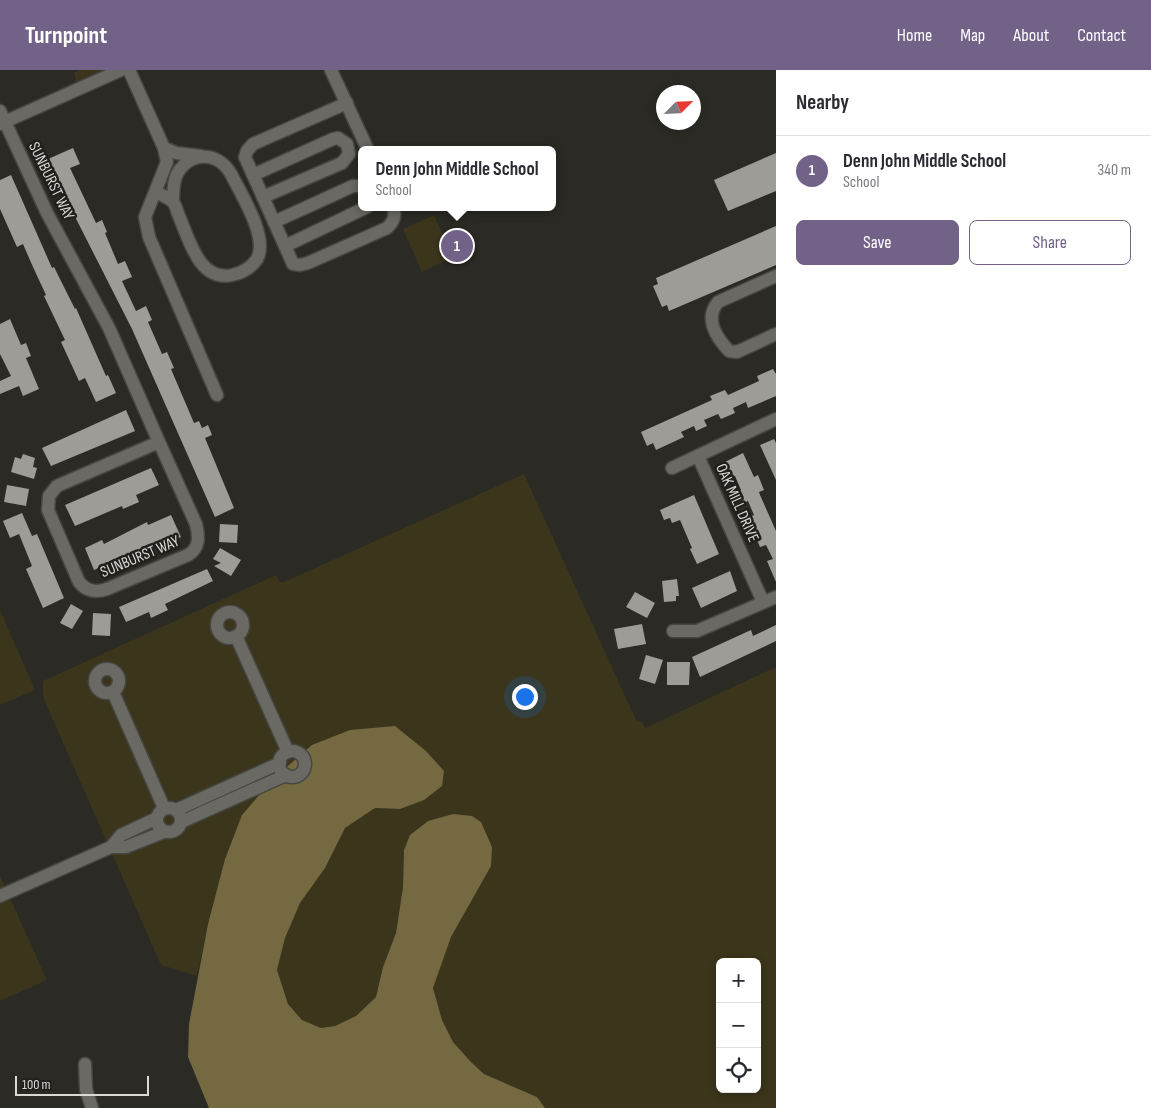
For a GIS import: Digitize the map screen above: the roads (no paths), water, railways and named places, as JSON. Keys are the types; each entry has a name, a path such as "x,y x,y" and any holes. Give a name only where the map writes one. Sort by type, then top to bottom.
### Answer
{"street":[{"path":"2,119 121,70"},
{"path":"129,70 164,148 166,162 157,192 145,217 149,237 217,395"},
{"path":"331,70 366,146"},
{"path":"347,103 253,144 245,157 293,264 300,266 308,263 387,228 394,222 394,211"},
{"name":"SUNBURST WAY","path":"2,119 47,213 109,328 196,524 198,538 195,550 188,555 107,590 100,592 89,590 79,582 48,510 49,496 57,486 159,442"},
{"path":"253,175 333,139 338,138 347,144 348,154 342,163 263,197"},
{"path":"164,148 176,153 216,157 232,174 258,233 260,247 257,258 240,273 229,276 217,275 206,269 196,256 173,202 176,176 183,166 204,156"},
{"path":"274,222 353,186 358,186"},
{"path":"157,192 173,202"},
{"path":"284,246 358,211"},
{"path":"776,276 718,302 711,313 715,333 729,351 737,352 776,334"},
{"name":"OAK MILL DRIVE","path":"764,602 698,456 776,419"},
{"path":"672,468 698,456"},
{"path":"672,631 697,631 776,596"},
{"path":"236,636 288,752"},
{"path":"113,692 166,812"},
{"path":"181,822 286,775 298,775 305,765 300,754 288,752 282,757 280,769 286,775"},
{"path":"111,847 121,834 166,812 280,763"},
{"path":"0,896 111,847 126,847 164,832 176,831 181,822 181,816 166,812"},
{"path":"164,832 158,826 166,812"},
{"path":"85,1064 86,1089 92,1108"}],"place":[{"name":"Denn John Middle School","path":"457,246"}]}
